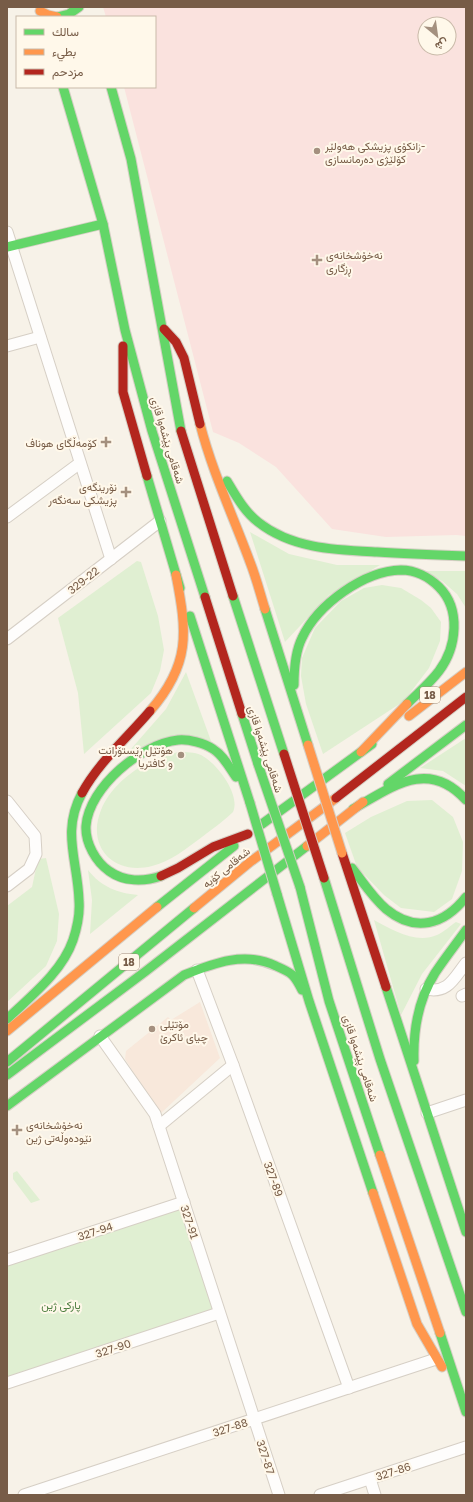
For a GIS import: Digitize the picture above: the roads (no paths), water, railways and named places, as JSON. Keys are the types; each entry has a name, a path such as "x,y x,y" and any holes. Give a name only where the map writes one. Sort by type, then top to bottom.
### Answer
{"main road":[{"path":"66,16 79,7"},
{"path":"40,12 52,16"},
{"name":"شەقامی پێشەوا قازی","path":"63,88 103,224 125,330 152,431 258,764 300,887 329,1001 466,1412"},
{"name":"شەقامی پێشەوا قازی","path":"110,88 131,159 181,430 217,549 324,878 380,1059 466,1312"},
{"path":"9,247 103,224"},
{"path":"162,326 176,342 184,358 206,446 251,564 414,1077 466,1232"},
{"path":"125,330 122,359 122,392 176,575 250,803 309,1001 417,1324 436,1359 460,1394"},
{"path":"206,446 246,510 261,524 282,537 318,548 423,555 466,556"},
{"path":"296,709 294,678 296,655 304,633 318,614 347,590 377,575 401,570 421,574 430,579 445,592 454,611 454,637 448,654 439,671 361,752"},
{"path":"7,1019 54,973 62,962 74,939 78,926 80,900 70,838 71,819 77,801 99,766 152,711 161,699 176,673 184,646 184,634 176,575"},
{"name":"شەقامی کۆیە","path":"7,1031 156,907 248,834 394,728 464,668"},
{"name":"شەقامی کۆیە","path":"7,1062 250,862 352,786 466,697"},
{"path":"7,1075 232,905 353,809 466,725"},
{"path":"248,834 210,848 162,876 139,881 118,877 104,867 95,857 90,847 87,840 86,827 94,803 103,789 116,774 137,756 151,748 162,743 178,740 189,741 207,746 219,754 230,768 250,803"},
{"path":"353,809 397,784 418,777 433,778 447,783 466,800"},
{"path":"342,853 373,896 386,909 401,918 417,923 435,921 453,913 466,897"},
{"path":"414,1077 415,1030 419,1009 426,989 439,967 466,930"},
{"path":"7,1106 184,975 206,966 234,958 252,958 270,961 294,975 309,1001"}],"street":[{"path":"7,232 9,247 40,337 111,559"},
{"path":"7,346 40,337"},
{"path":"7,517 80,463"},
{"name":"329-22","path":"7,639 160,521"},
{"path":"7,801 35,836 36,854 29,869 7,886"},
{"path":"426,989 433,991 442,989 449,984 466,963"},
{"name":"327-89","path":"197,970 233,1065 349,1388"},
{"name":"327-91","path":"100,1036 155,1114 254,1419"},
{"path":"159,1126 233,1065"},
{"path":"427,1113 466,1100"},
{"name":"327-94","path":"7,1260 184,1202"},
{"name":"327-90","path":"7,1383 219,1313"},
{"name":"327-88","path":"24,1495 436,1359"},
{"name":"327-87","path":"254,1419 279,1495"},
{"name":"327-86","path":"320,1495 466,1447"},
{"path":"370,1478 375,1495"}],"place":[{"name":"زانکۆی پزیشکی هەولێر- کۆلێژی دەرمانسازی","path":"317,151"},
{"name":"نەخۆشخانەی ڕزگاری","path":"317,260"},
{"name":"کۆمەڵگای هوناف","path":"106,442"},
{"name":"نۆرینگەی پزیشکی سەنگەر","path":"126,492"},
{"name":"هۆتێل ڕێستۆرانت و کافتریا","path":"181,755"},
{"name":"مۆتێلی چیای ئاکرێ","path":"152,1029"},
{"name":"نەخۆشخانەی نێودەوڵەتی ژین","path":"17,1130"}],"park label":[{"name":"پارکی ژین","path":"61,1304"}]}
